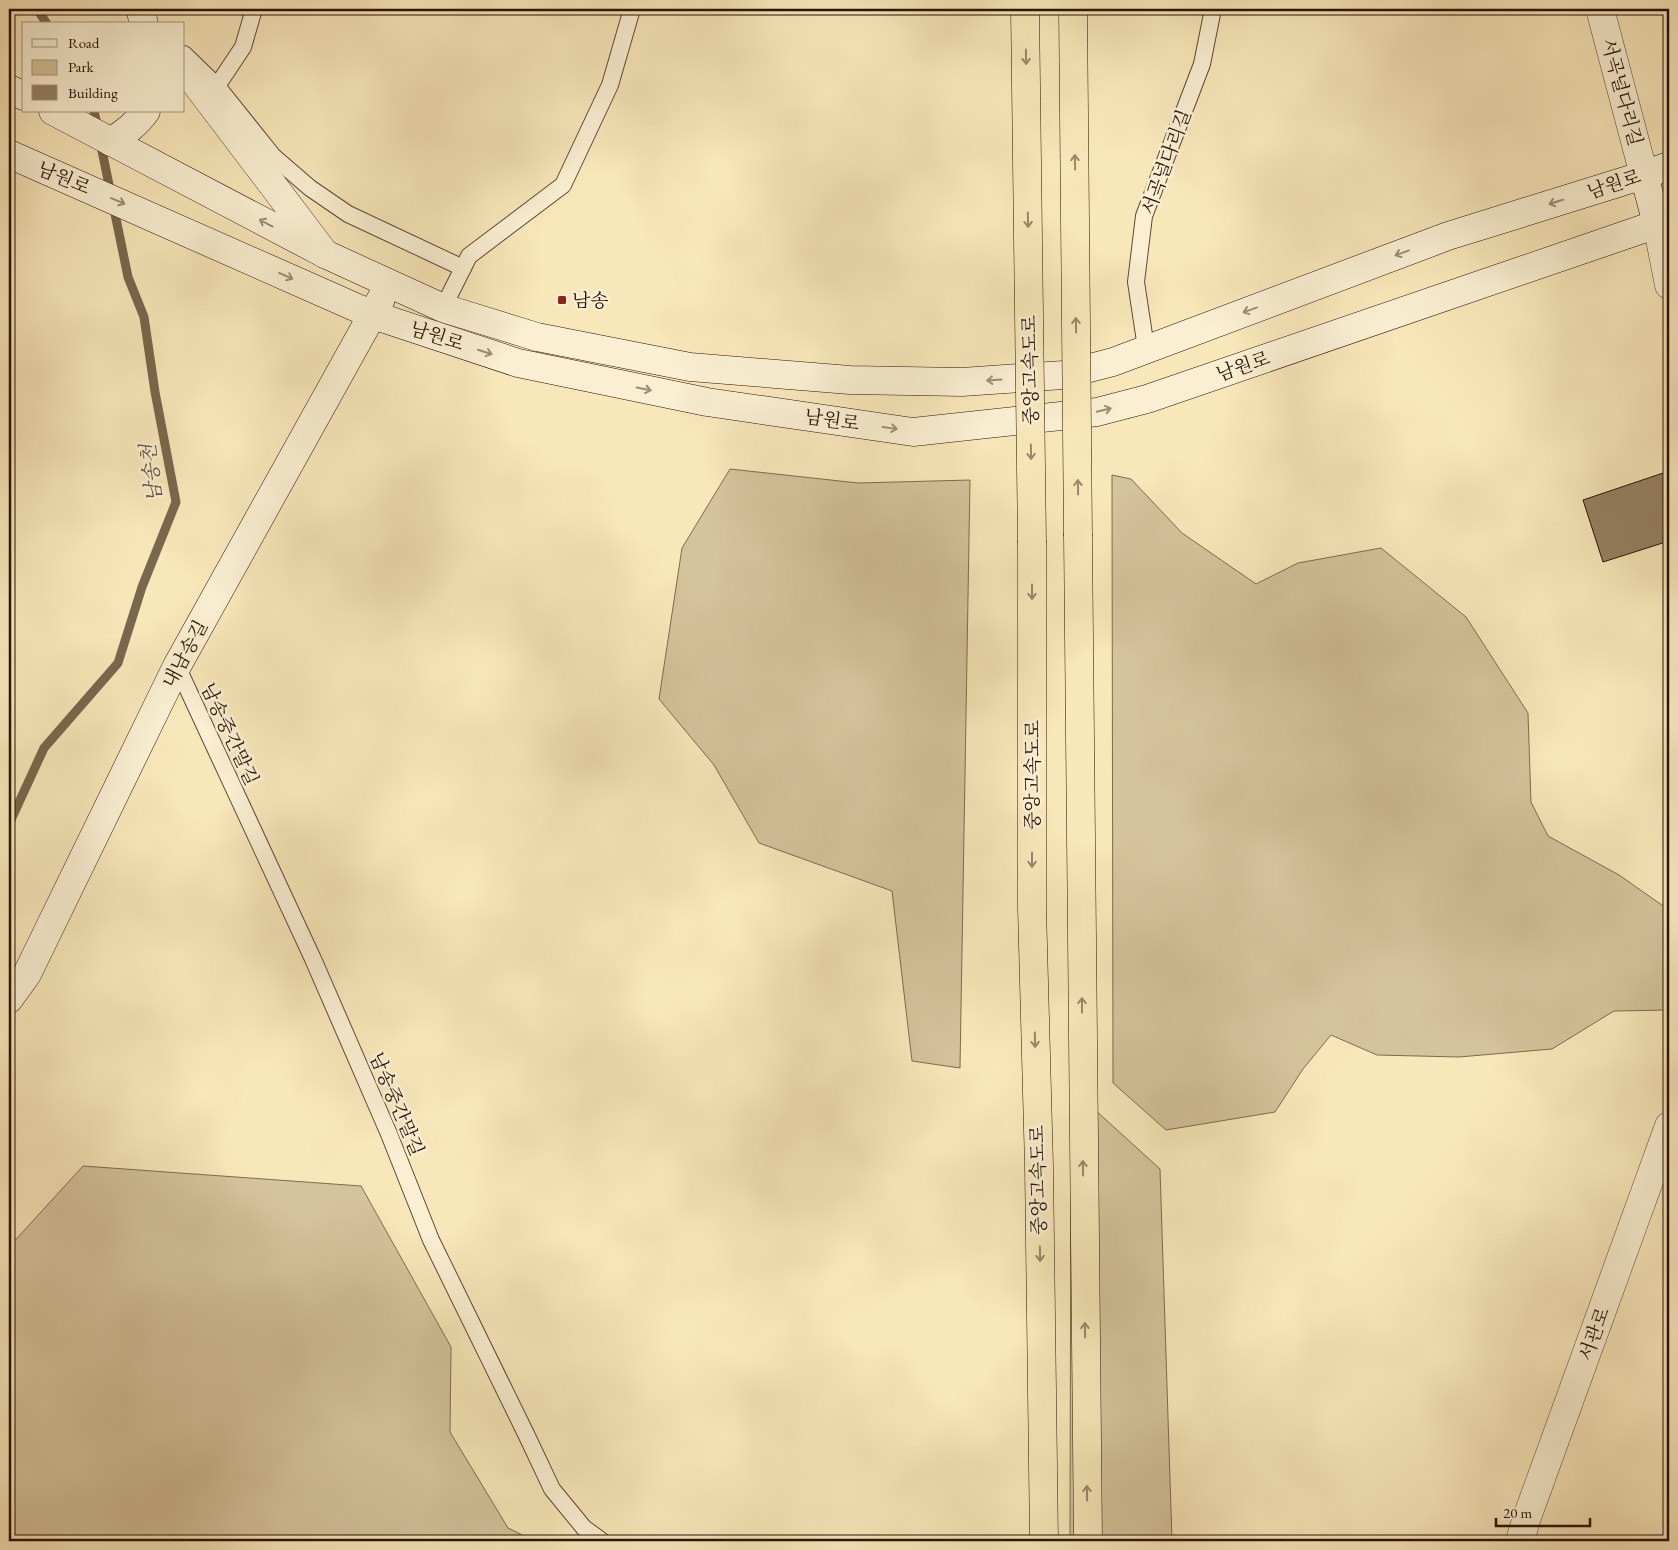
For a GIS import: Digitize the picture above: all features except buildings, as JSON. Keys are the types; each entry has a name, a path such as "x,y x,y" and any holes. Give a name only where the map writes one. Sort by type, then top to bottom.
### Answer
{"highway":[{"name":"중앙고속도로","path":"1026,9 1032,543 1032,908 1039,1166 1044,1541"},
{"path":"1073,9 1088,1541"}],"street":[{"name":"서곡널다리길","path":"1600,9 1644,175 1663,222"},
{"path":"185,69 325,254"},
{"path":"9,89 22,95"},
{"name":"남원로","path":"55,112 325,254 443,308 538,337 690,367 850,380 962,382 1063,375 1113,362 1448,236 1669,166"},
{"path":"107,139 123,133 145,112"},
{"name":"남원로","path":"9,154 178,227 373,315 518,363 707,402 913,432 1097,412 1147,399 1663,222"},
{"path":"1663,222 1669,285"},
{"name":"내남송길","path":"9,999 28,974 177,666 389,283"},
{"name":"서관로","path":"1520,1541 1669,1126"}],"lane":[{"path":"217,86 243,47 254,9"},
{"path":"443,308 469,256 563,185 610,86 632,9"},
{"name":"서곡널다리길","path":"1146,348 1136,282 1144,216 1202,64 1213,9"},
{"path":"185,55 217,86 273,156 310,188 348,214 463,268"},
{"name":"남송중간말길","path":"177,666 317,968 389,1134 430,1240 552,1489 584,1528 602,1541"}],"green space":[{"path":"730,469 858,483 970,480 960,1068 912,1061 892,891 759,843 714,765 659,699 682,548"},
{"path":"1112,475 1131,479 1182,533 1256,584 1298,563 1381,548 1466,617 1528,713 1531,802 1548,836 1619,875 1669,910 1669,1010 1614,1011 1552,1049 1459,1057 1377,1055 1331,1035 1303,1069 1275,1112 1166,1130 1113,1083"},
{"path":"1071,1088 1160,1169 1172,1541 1070,1541"},
{"path":"83,1166 361,1186 451,1347 450,1432 508,1528 535,1541 9,1541 9,1247"}],"waterway":[{"name":"남송천","path":"37,9 46,22"},
{"name":"남송천","path":"94,112 98,129"},
{"name":"남송천","path":"9,824 44,748 118,663 142,587 176,502 155,392 144,317 128,277 100,141"}],"place":[{"name":"남송","path":"562,300"}]}
